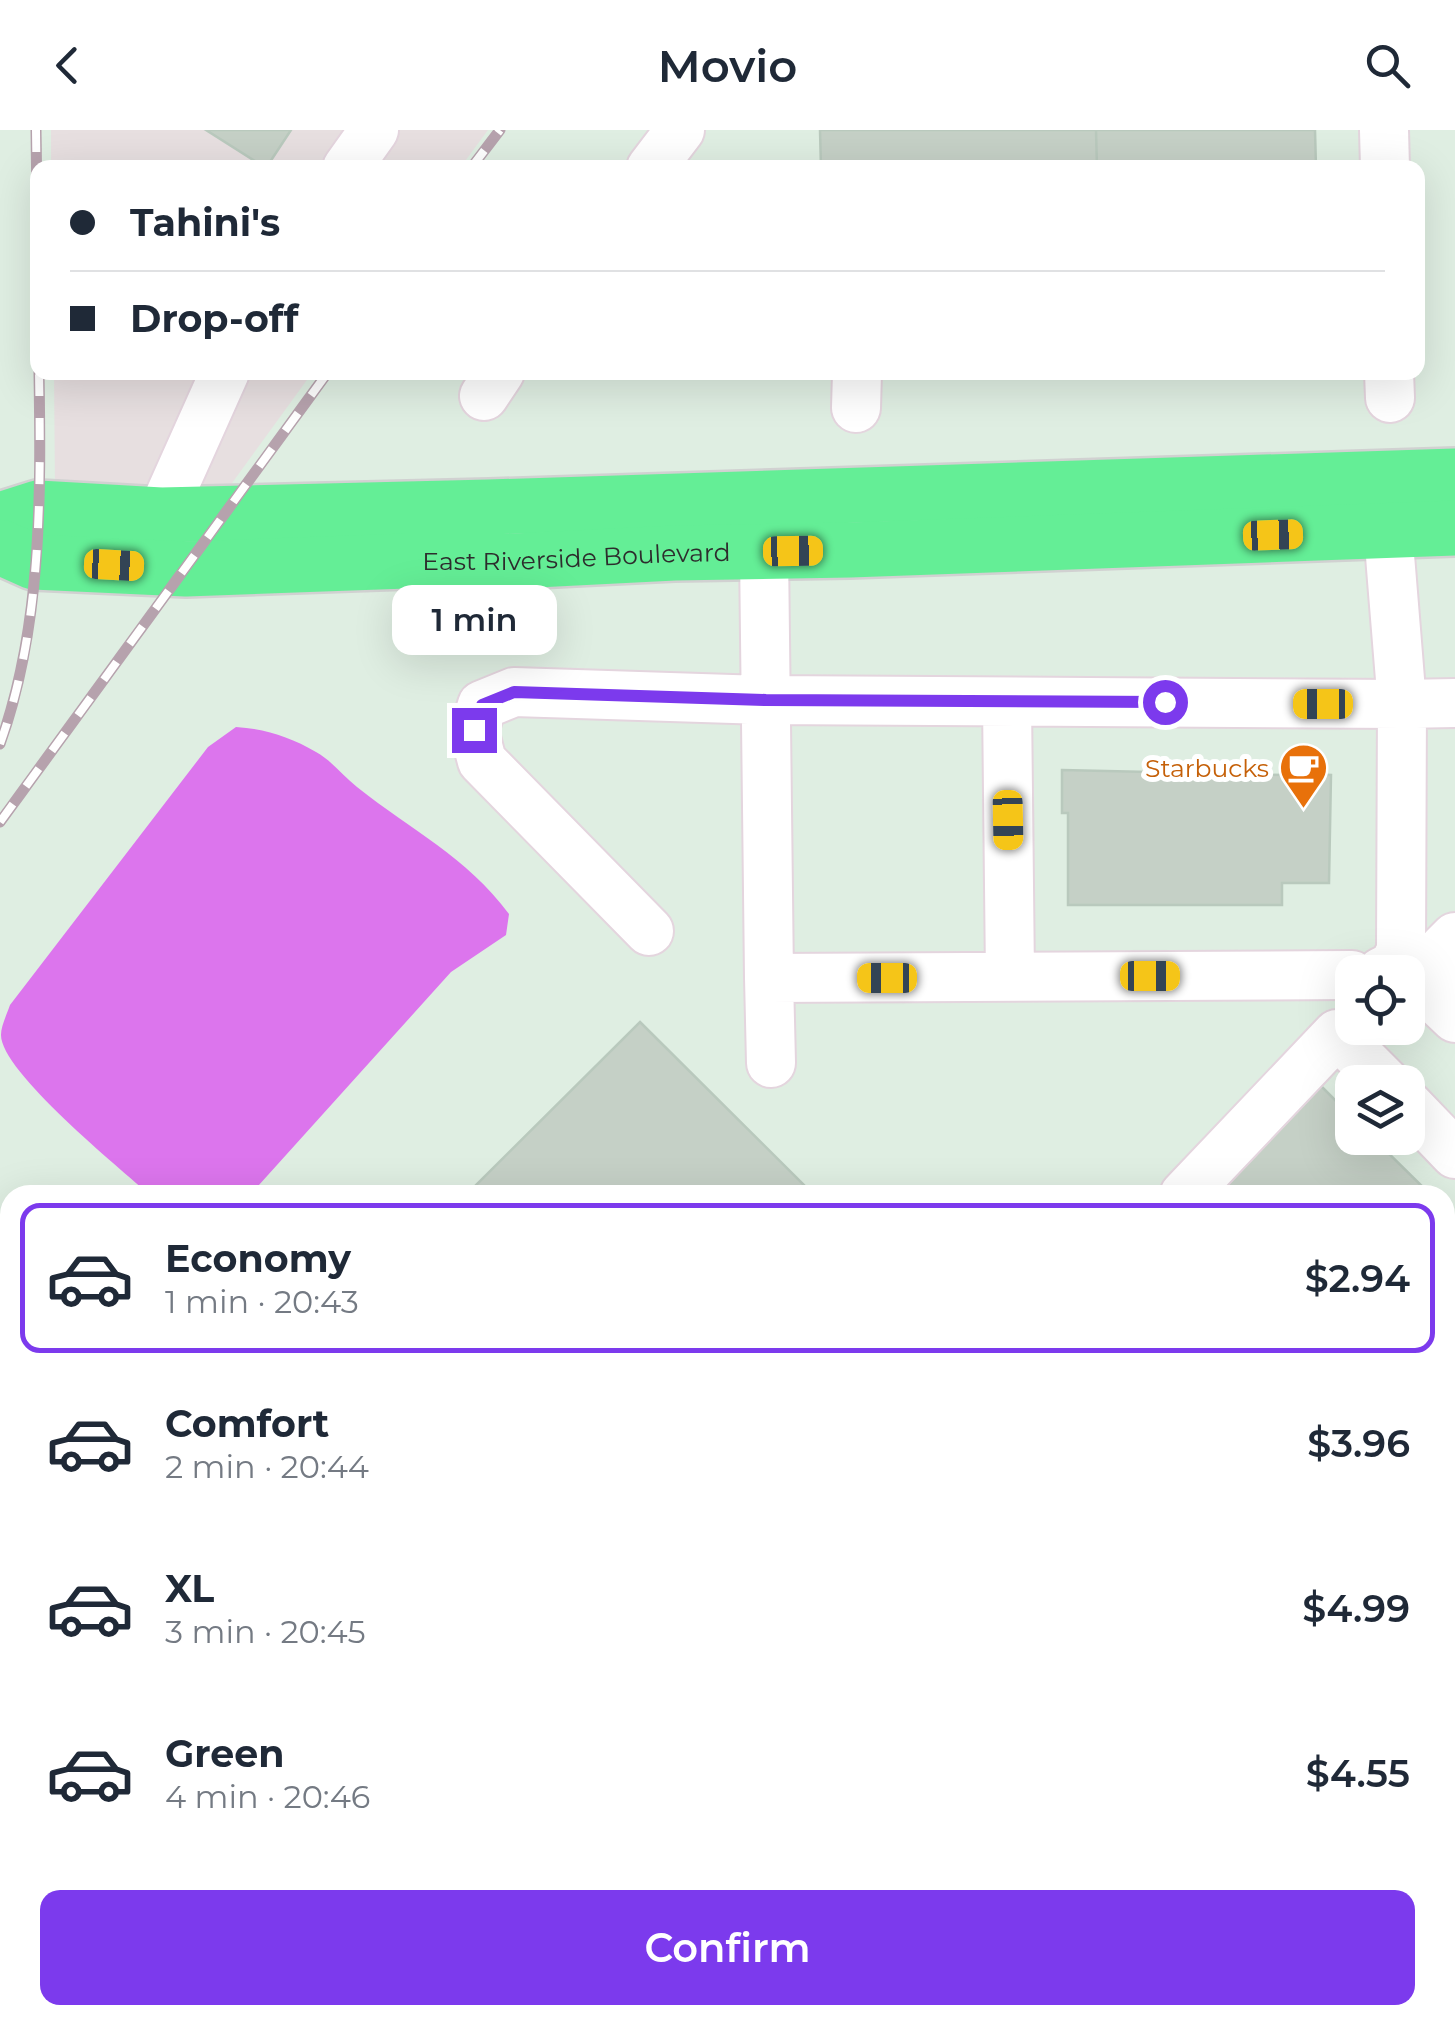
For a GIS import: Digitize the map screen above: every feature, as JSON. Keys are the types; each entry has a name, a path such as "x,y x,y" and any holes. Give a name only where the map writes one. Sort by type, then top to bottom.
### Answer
{"main road":[{"name":"East Riverside Boulevard","path":"0,520 38,508 162,514 859,498 1455,476"},
{"name":"East Riverside Boulevard","path":"0,547 34,562 186,569 1455,528"}],"street":[{"path":"353,160 374,130"},
{"path":"657,160 680,130"},
{"path":"1384,130 1385,160"},
{"path":"162,514 221,380"},
{"path":"1388,532 1402,704 1398,955"},
{"path":"764,551 771,1063"},
{"path":"650,931 482,761 474,730 482,705 514,692 766,700 1455,704"},
{"path":"1007,702 1010,977"},
{"path":"1455,936 1444,948 1432,996 1455,1018"},
{"path":"770,978 1335,975"},
{"path":"1194,1185 1337,1034 1368,1065"},
{"path":"1425,1123 1455,1154"}],"shaded area":[{"path":"51,130 488,130 466,160 51,160"},
{"path":"54,380 307,380 227,490 55,491"},
{"path":"236,727 287,738 327,759 357,787 475,876 509,914 506,935 451,972 259,1185 139,1185 40,1095 6,1051 1,1031 10,1005 208,747"}],"building":[{"path":"206,130 291,130 271,160 253,160"},
{"path":"820,130 1096,130 1097,160 821,160"},
{"path":"1096,130 1315,130 1316,160 1097,160"},
{"path":"1062,770 1286,775 1286,779 1331,775 1329,883 1282,883 1282,905 1068,905 1068,813 1062,813"},
{"path":"640,1022 804,1185 476,1185"},
{"path":"1315,1080 1335,1100 1335,1155 1390,1155 1421,1185 1210,1185"}],"railway":[{"path":"36,130 36,160"},
{"path":"477,160 500,130"},
{"path":"0,744 14,700 31,608 39,513 39,380"},
{"path":"0,822 322,380"}],"place":[{"name":"Starbucks","path":"1304,810"}],"route":[{"path":"474,730 482,705 514,692 766,700 1165,702"}]}
